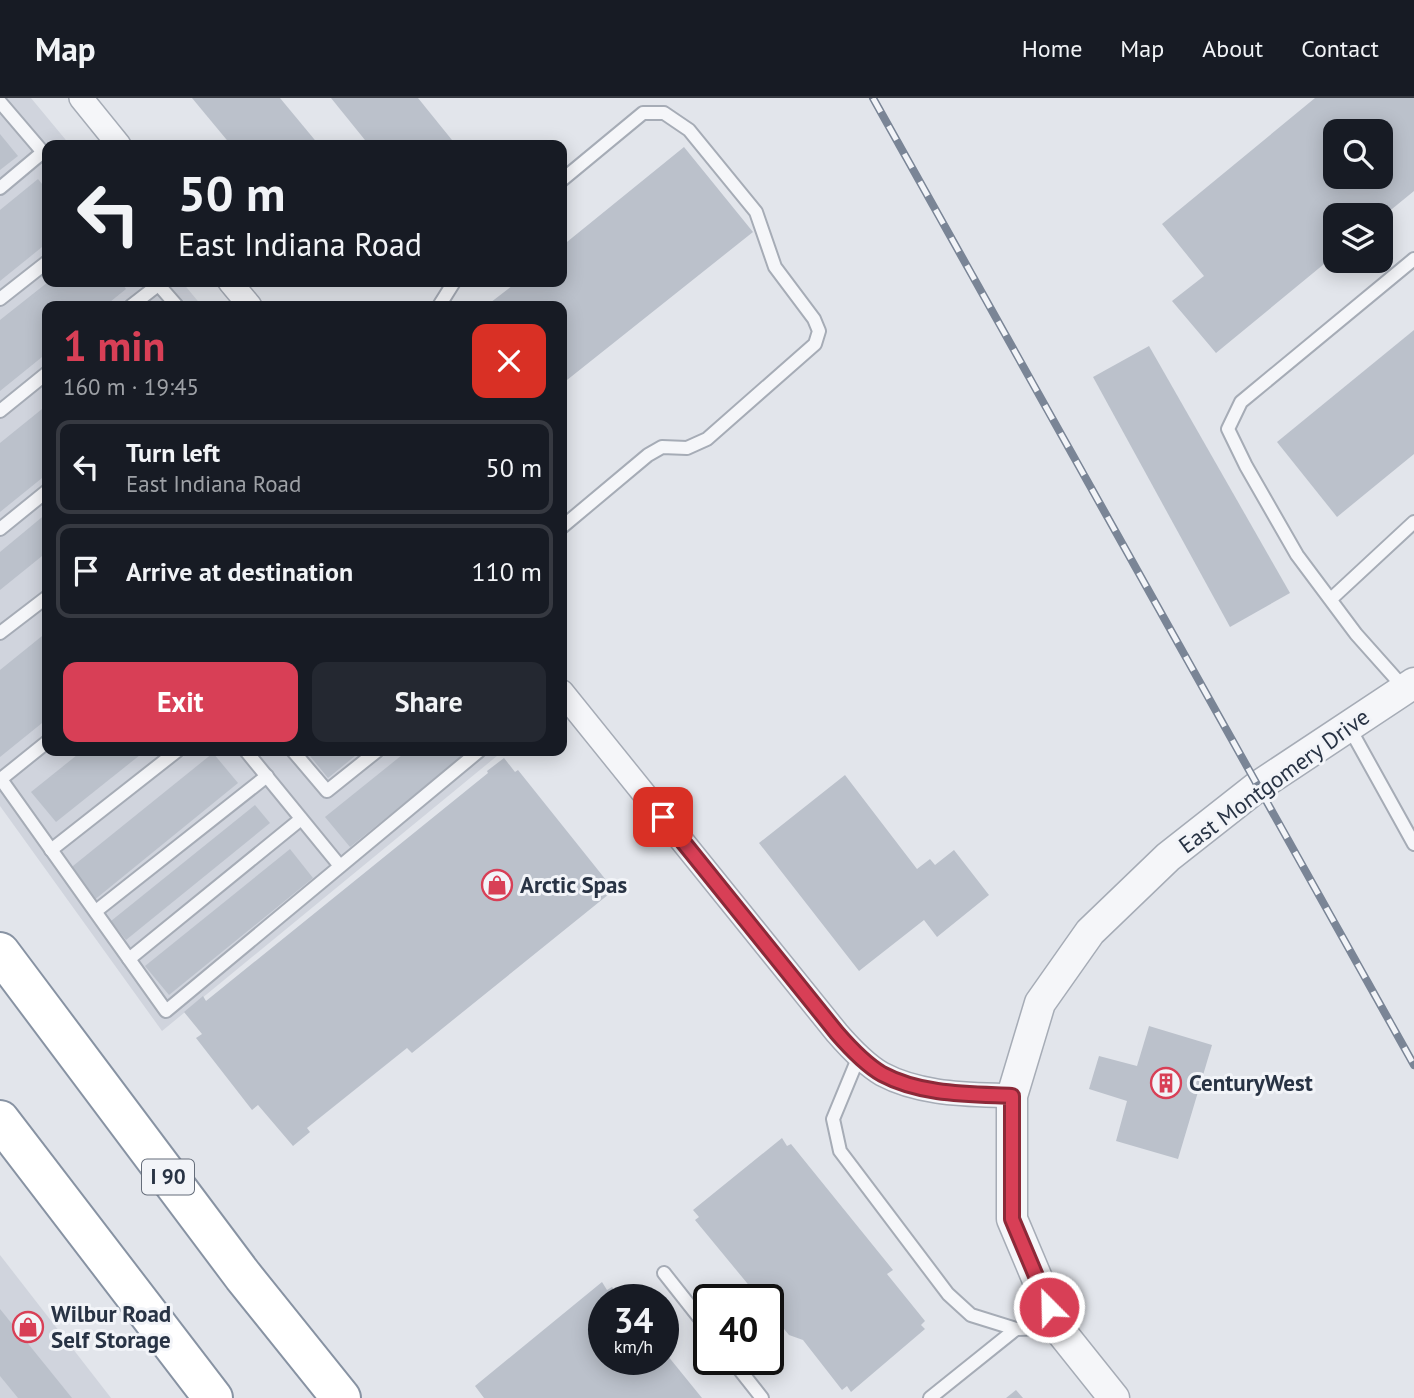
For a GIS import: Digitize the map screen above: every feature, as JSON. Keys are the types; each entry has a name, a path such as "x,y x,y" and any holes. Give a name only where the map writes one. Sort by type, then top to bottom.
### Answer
{"highway":[{"name":"I 90","path":"0,952 243,1276 341,1398"},
{"path":"0,1120 213,1398"}],"street":[{"path":"81,98 115,140"},
{"path":"234,287 246,301"},
{"name":"East Montgomery Drive","path":"1114,1398 1058,1328 1012,1219 1012,1096 1040,1003 1090,932 1168,857 1257,787 1409,686"},
{"path":"567,698 837,1033 859,1056 881,1073 902,1083 961,1093 1012,1096"}],"lane":[{"path":"0,102 42,151"},
{"path":"567,176 643,113 664,113 689,130 756,212 775,267 814,319 819,331 815,344 706,439 687,448 662,447 648,455 567,520"},
{"path":"0,188 42,156"},
{"path":"1409,686 1356,634 1297,555 1228,429 1241,402 1414,259"},
{"path":"0,299 42,266"},
{"path":"137,301 152,287"},
{"path":"160,287 173,301"},
{"path":"0,411 42,377"},
{"path":"0,529 42,495"},
{"path":"1331,599 1414,522"},
{"path":"0,633 42,601"},
{"path":"1349,727 1414,844"},
{"path":"42,746 1,778 166,1011 473,756"},
{"path":"51,850 171,756"},
{"path":"250,756 340,866"},
{"path":"297,756 327,791 371,756"},
{"path":"96,911 267,776"},
{"path":"129,959 301,819"},
{"path":"859,1056 833,1119 840,1151 948,1294 971,1315 1016,1329 1058,1328"},
{"path":"664,1273 693,1310"},
{"path":"930,1398 1016,1329"},
{"path":"744,1375 762,1398"}],"shaded area":[{"path":"0,98 31,98 66,140 42,140 42,287 186,287 198,301 42,301 42,756 497,756 162,1031 0,806"},
{"name":"Wilbur Road Self Storage","path":"0,1255 111,1398 0,1398"}],"building":[{"path":"192,98 280,98 315,140 227,140"},
{"path":"331,98 418,98 452,140 365,140"},
{"path":"1315,98 1414,98 1414,191 1393,208 1393,203 1323,203 1323,265 1216,353 1172,301 1204,276 1162,224"},
{"path":"0,134 18,156 0,170"},
{"path":"684,147 753,232 567,380 567,301 492,301 511,287 567,287 567,242"},
{"path":"38,179 42,184 42,247 0,281 0,210"},
{"path":"42,287 126,289 111,301 42,301 42,357 0,391 0,320"},
{"path":"1414,330 1414,454 1337,517 1277,442"},
{"path":"1149,346 1290,593 1230,627 1093,377"},
{"path":"42,409 42,478 0,512 0,443"},
{"path":"42,517 42,556 0,590 0,552"},
{"path":"42,636 42,723 0,757 0,670"},
{"path":"76,756 139,756 56,822 31,792"},
{"path":"209,756 216,756 238,783 93,901 68,870"},
{"path":"310,756 355,756 328,778"},
{"path":"401,756 463,756 350,847 325,817"},
{"path":"504,758 515,772 518,770 614,890 412,1053 407,1048 307,1128 310,1132 293,1146 258,1105 252,1110 196,1038 202,1034 184,1012 203,996 206,1001"},
{"path":"845,775 917,869 930,859 935,865 954,850 989,895 937,937 924,920 859,971 759,843"},
{"path":"255,805 270,823 126,940 111,921"},
{"path":"290,849 313,878 169,995 145,966"},
{"name":"CenturyWest","path":"1149,1026 1212,1045 1178,1159 1116,1141 1127,1101 1089,1089 1099,1056 1137,1066"},
{"path":"782,1138 787,1146 791,1144 893,1270 887,1274 925,1321 921,1325 925,1329 851,1392 847,1386 842,1390 803,1340 789,1335 784,1329 784,1284 748,1284 695,1220 699,1217 693,1210"},
{"path":"588,1293 588,1375 679,1375 679,1370 702,1398 484,1398 475,1386"},
{"path":"0,1309 72,1398 18,1398 0,1376"},
{"path":"1016,1390 1023,1398 1006,1398"}],"railway":[{"path":"873,98 1414,1065"}],"place":[{"name":"Arctic Spas","path":"497,885"},
{"name":"CenturyWest","path":"1166,1083"},
{"name":"Wilbur Road Self Storage","path":"28,1327"}],"route":[{"path":"663,817 837,1033 864,1060 881,1073 902,1083 922,1088 1012,1096 1012,1219 1049,1307"}]}
